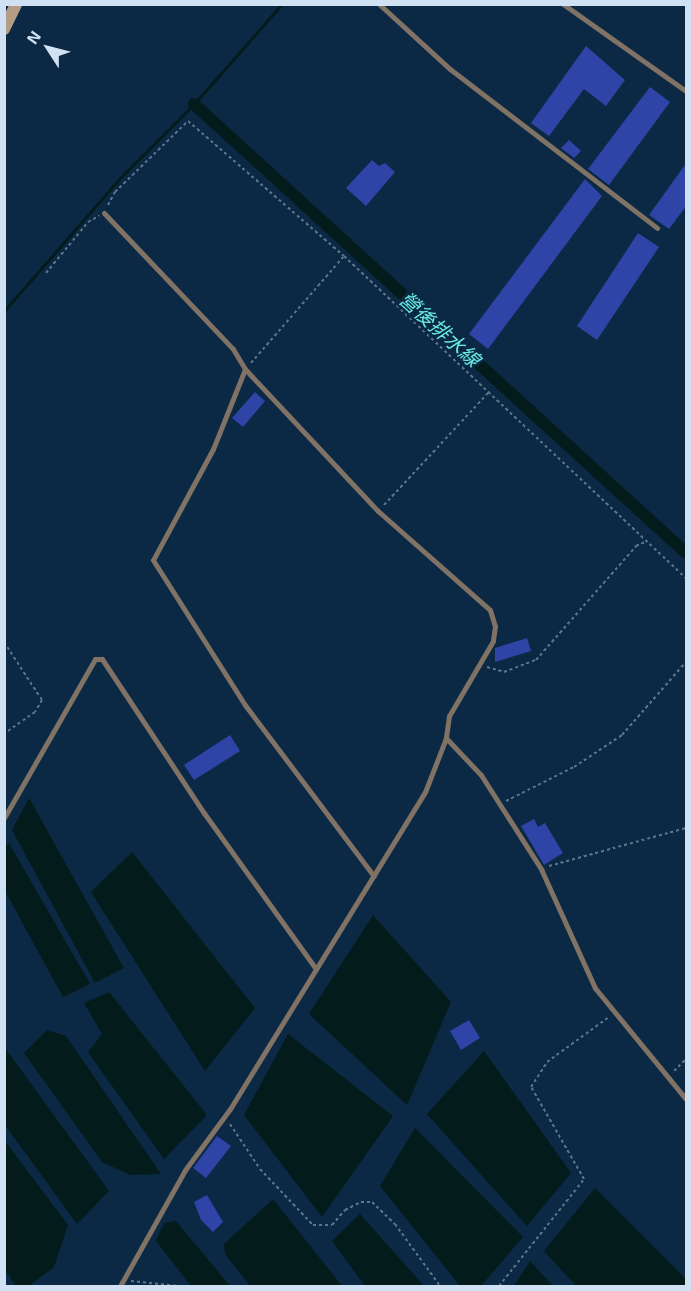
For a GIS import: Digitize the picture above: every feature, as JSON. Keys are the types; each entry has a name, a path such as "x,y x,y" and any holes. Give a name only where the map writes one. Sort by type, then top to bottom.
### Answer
{"main road":[{"path":"4,29 16,4"}],"lane":[{"path":"379,4 450,69 657,228"},
{"path":"563,4 687,91"},
{"path":"104,213 233,349 245,369 378,511 490,610 495,626 493,641 449,716 446,738 425,792 230,1109 185,1170 122,1284"},
{"path":"245,369 213,449 153,560 245,705 374,876"},
{"path":"4,818 95,659 102,659 204,813 316,969"},
{"path":"446,738 481,775 540,869 595,988 613,1014 687,1099"}],"path":[{"path":"46,273 88,222 104,213 115,192 188,121 344,256 687,578"},
{"path":"245,369 344,256"},
{"path":"378,511 489,392"},
{"path":"479,665 504,672 536,660 636,546 647,541"},
{"path":"4,642 42,700 35,712 4,734"},
{"path":"500,804 574,767 622,735 687,662"},
{"path":"540,869 687,828"},
{"path":"499,1287 585,1179 531,1087 547,1062 613,1014"},
{"path":"668,1077 687,1059"},
{"path":"230,1109 230,1129 242,1146 313,1225 332,1225 345,1210 361,1202 372,1202 396,1224 440,1287"},
{"path":"122,1284 179,1287"}],"shaded area":[{"path":"29,798 124,968 95,983 12,830"},
{"path":"9,843 90,984 63,997 5,891 5,847"},
{"path":"132,852 255,1008 205,1071 91,892"},
{"path":"373,915 451,1002 407,1105 309,1014"},
{"path":"109,992 207,1115 164,1159 88,1052 102,1034 84,1003"},
{"path":"47,1030 66,1036 161,1174 130,1175 102,1162 24,1053"},
{"path":"288,1034 393,1116 322,1217 244,1115"},
{"path":"5,1048 109,1191 77,1224 5,1125"},
{"path":"484,1051 571,1173 527,1226 427,1114"},
{"path":"415,1128 523,1237 481,1286 460,1286 380,1186"},
{"path":"5,1141 68,1225 54,1267 29,1286 16,1286 5,1270"},
{"path":"595,1188 686,1279 686,1286 576,1286 544,1251"},
{"path":"273,1199 342,1286 250,1286 225,1254 224,1244"},
{"path":"360,1214 424,1286 365,1286 332,1241"},
{"path":"176,1221 230,1286 191,1286 156,1241 164,1223"},
{"path":"530,1261 553,1286 514,1286"}],"building":[{"path":"586,46 625,80 606,106 584,89 549,136 531,123"},
{"path":"650,87 670,102 609,185 588,169"},
{"path":"569,140 581,151 574,158 561,148"},
{"path":"372,160 379,166 385,163 395,172 366,206 346,188"},
{"path":"687,162 687,205 669,229 649,215"},
{"path":"585,179 602,196 488,349 469,334"},
{"path":"638,233 659,247 597,340 577,326"},
{"path":"255,392 265,401 243,427 232,418"},
{"path":"527,638 531,651 495,662 495,648"},
{"path":"230,735 240,751 194,780 184,765"},
{"path":"534,819 538,827 545,823 563,853 544,865 521,826"},
{"path":"469,1020 480,1038 461,1050 450,1031"},
{"path":"217,1136 231,1146 206,1178 193,1168"},
{"path":"207,1195 223,1222 213,1232 201,1220 194,1202"}],"waterway":[{"path":"4,311 120,178 194,104 282,4"},
{"name":"營後排水線","path":"194,104 686,553"}]}
